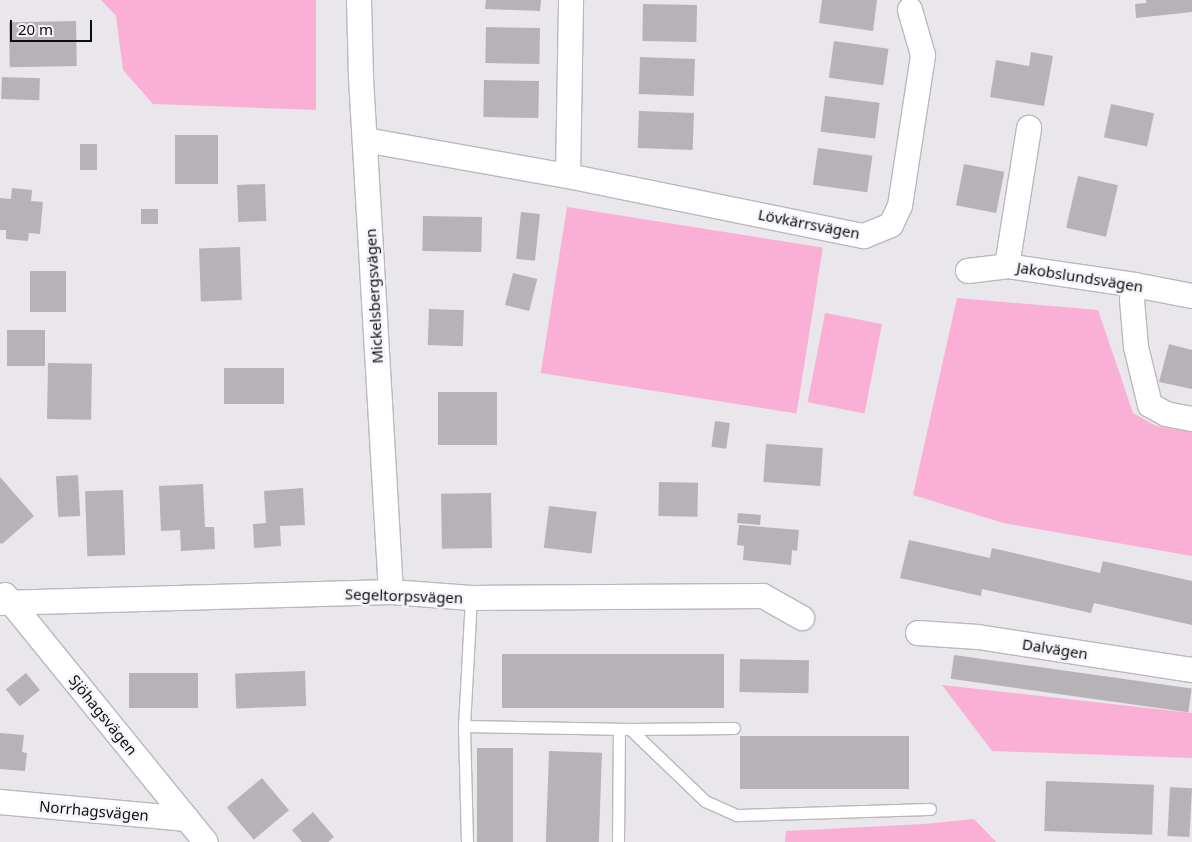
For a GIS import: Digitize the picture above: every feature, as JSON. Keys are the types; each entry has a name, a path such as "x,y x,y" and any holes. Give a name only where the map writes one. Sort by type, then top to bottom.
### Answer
{"street":[{"name":"Mickelsbergsvägen","path":"359,0 365,140 391,592"},
{"path":"568,176 571,0"},
{"name":"Lövkärrsvägen","path":"365,140 568,176 864,236 891,225 900,206 923,55 910,10"},
{"path":"1007,266 1029,128"},
{"name":"Jakobslundsvägen","path":"968,271 1007,266 1135,285 1192,296"},
{"path":"1135,285 1132,300 1136,347 1150,405 1166,414 1192,419"},
{"name":"Segeltorpsvägen","path":"4,598 391,592 471,598 763,596 802,618"},
{"name":"Sjöhagsvägen","path":"4,598 206,842"},
{"name":"Dalvägen","path":"918,633 978,637 1192,670"},
{"name":"Norrhagsvägen","path":"0,802 187,819"}],"lane":[{"path":"467,842 464,726 471,598"},
{"path":"464,726 624,729 734,728"},
{"path":"624,729 705,801 737,815 930,809"},
{"path":"618,842 624,729"}],"shaded area":[{"path":"101,0 316,0 316,110 153,104 123,70 116,16"},
{"path":"567,207 823,248 797,413 541,373"},
{"path":"957,298 1098,310 1133,413 1156,426 1192,432 1192,556 1003,523 913,495"},
{"path":"825,313 882,324 865,413 808,402"},
{"path":"942,685 1192,713 1192,758 992,751"},
{"path":"974,819 996,842 785,842 786,831 924,824"}],"building":[{"path":"486,0 541,0 540,11 485,9"},
{"path":"822,0 877,0 873,31 819,23"},
{"path":"1146,0 1192,0 1192,12 1136,18 1135,4 1146,3"},
{"path":"643,4 697,5 696,42 642,41"},
{"path":"76,21 77,66 10,67 9,22"},
{"path":"486,27 540,28 539,64 485,63"},
{"path":"834,41 888,49 883,85 829,78"},
{"path":"1031,52 1053,56 1044,106 990,97 996,60 1029,66"},
{"path":"640,57 695,59 694,96 639,94"},
{"path":"2,77 40,78 39,100 1,99"},
{"path":"484,80 539,81 538,118 483,117"},
{"path":"825,96 880,103 875,138 821,132"},
{"path":"1111,104 1154,113 1147,146 1104,137"},
{"path":"639,111 694,113 693,150 638,148"},
{"path":"175,135 218,135 218,184 175,184"},
{"path":"80,144 97,144 97,170 80,170"},
{"path":"818,148 872,156 867,192 813,185"},
{"path":"964,164 1004,172 996,213 956,205"},
{"path":"1078,176 1118,185 1106,237 1066,228"},
{"path":"265,184 266,221 238,222 237,185"},
{"path":"12,188 32,190 31,201 43,202 40,234 29,233 28,241 6,239 6,230 0,230 0,198 11,199"},
{"path":"141,209 158,209 158,224 141,224"},
{"path":"521,212 540,214 535,261 516,259"},
{"path":"423,216 482,217 481,252 422,251"},
{"path":"240,247 242,300 201,301 199,248"},
{"path":"30,271 66,271 66,312 30,312"},
{"path":"513,273 537,279 529,311 505,305"},
{"path":"429,309 464,310 463,346 428,345"},
{"path":"7,330 45,330 45,366 7,366"},
{"path":"1169,344 1192,350 1192,389 1159,382"},
{"path":"48,363 92,364 91,420 47,419"},
{"path":"224,368 284,368 284,404 224,404"},
{"path":"438,392 497,392 497,445 438,445"},
{"path":"715,421 730,423 726,449 711,447"},
{"path":"766,444 823,448 820,486 763,482"},
{"path":"78,475 80,516 58,517 56,476"},
{"path":"0,477 34,516 2,544 0,543"},
{"path":"659,482 698,483 697,517 658,516"},
{"path":"203,484 205,527 214,527 215,549 181,551 180,530 161,531 159,486"},
{"path":"303,488 305,525 280,526 281,546 254,548 253,524 266,523 264,491"},
{"path":"123,490 125,555 87,556 85,491"},
{"path":"491,493 492,548 442,549 441,494"},
{"path":"549,506 597,512 592,554 544,548"},
{"path":"738,513 761,515 760,525 737,523"},
{"path":"739,525 799,530 797,551 792,550 791,565 743,560 744,546 737,545"},
{"path":"909,540 990,558 992,548 1100,573 1103,561 1192,581 1192,625 1094,603 1091,613 982,589 981,596 900,578"},
{"path":"502,654 724,654 724,708 502,708"},
{"path":"954,655 1192,688 1188,712 951,679"},
{"path":"740,659 809,660 808,693 739,692"},
{"path":"305,671 306,706 236,708 235,673"},
{"path":"26,673 40,690 20,706 6,689"},
{"path":"129,673 198,673 198,708 129,708"},
{"path":"0,733 24,735 22,752 27,753 25,771 0,769"},
{"path":"740,736 909,736 909,789 740,789"},
{"path":"477,748 513,748 513,842 477,842"},
{"path":"549,751 602,753 599,842 546,842"},
{"path":"262,778 289,810 254,840 227,808"},
{"path":"1046,781 1154,785 1152,835 1044,831"},
{"path":"1170,787 1192,788 1189,837 1167,836"},
{"path":"313,812 334,837 328,842 302,842 292,830"}]}
